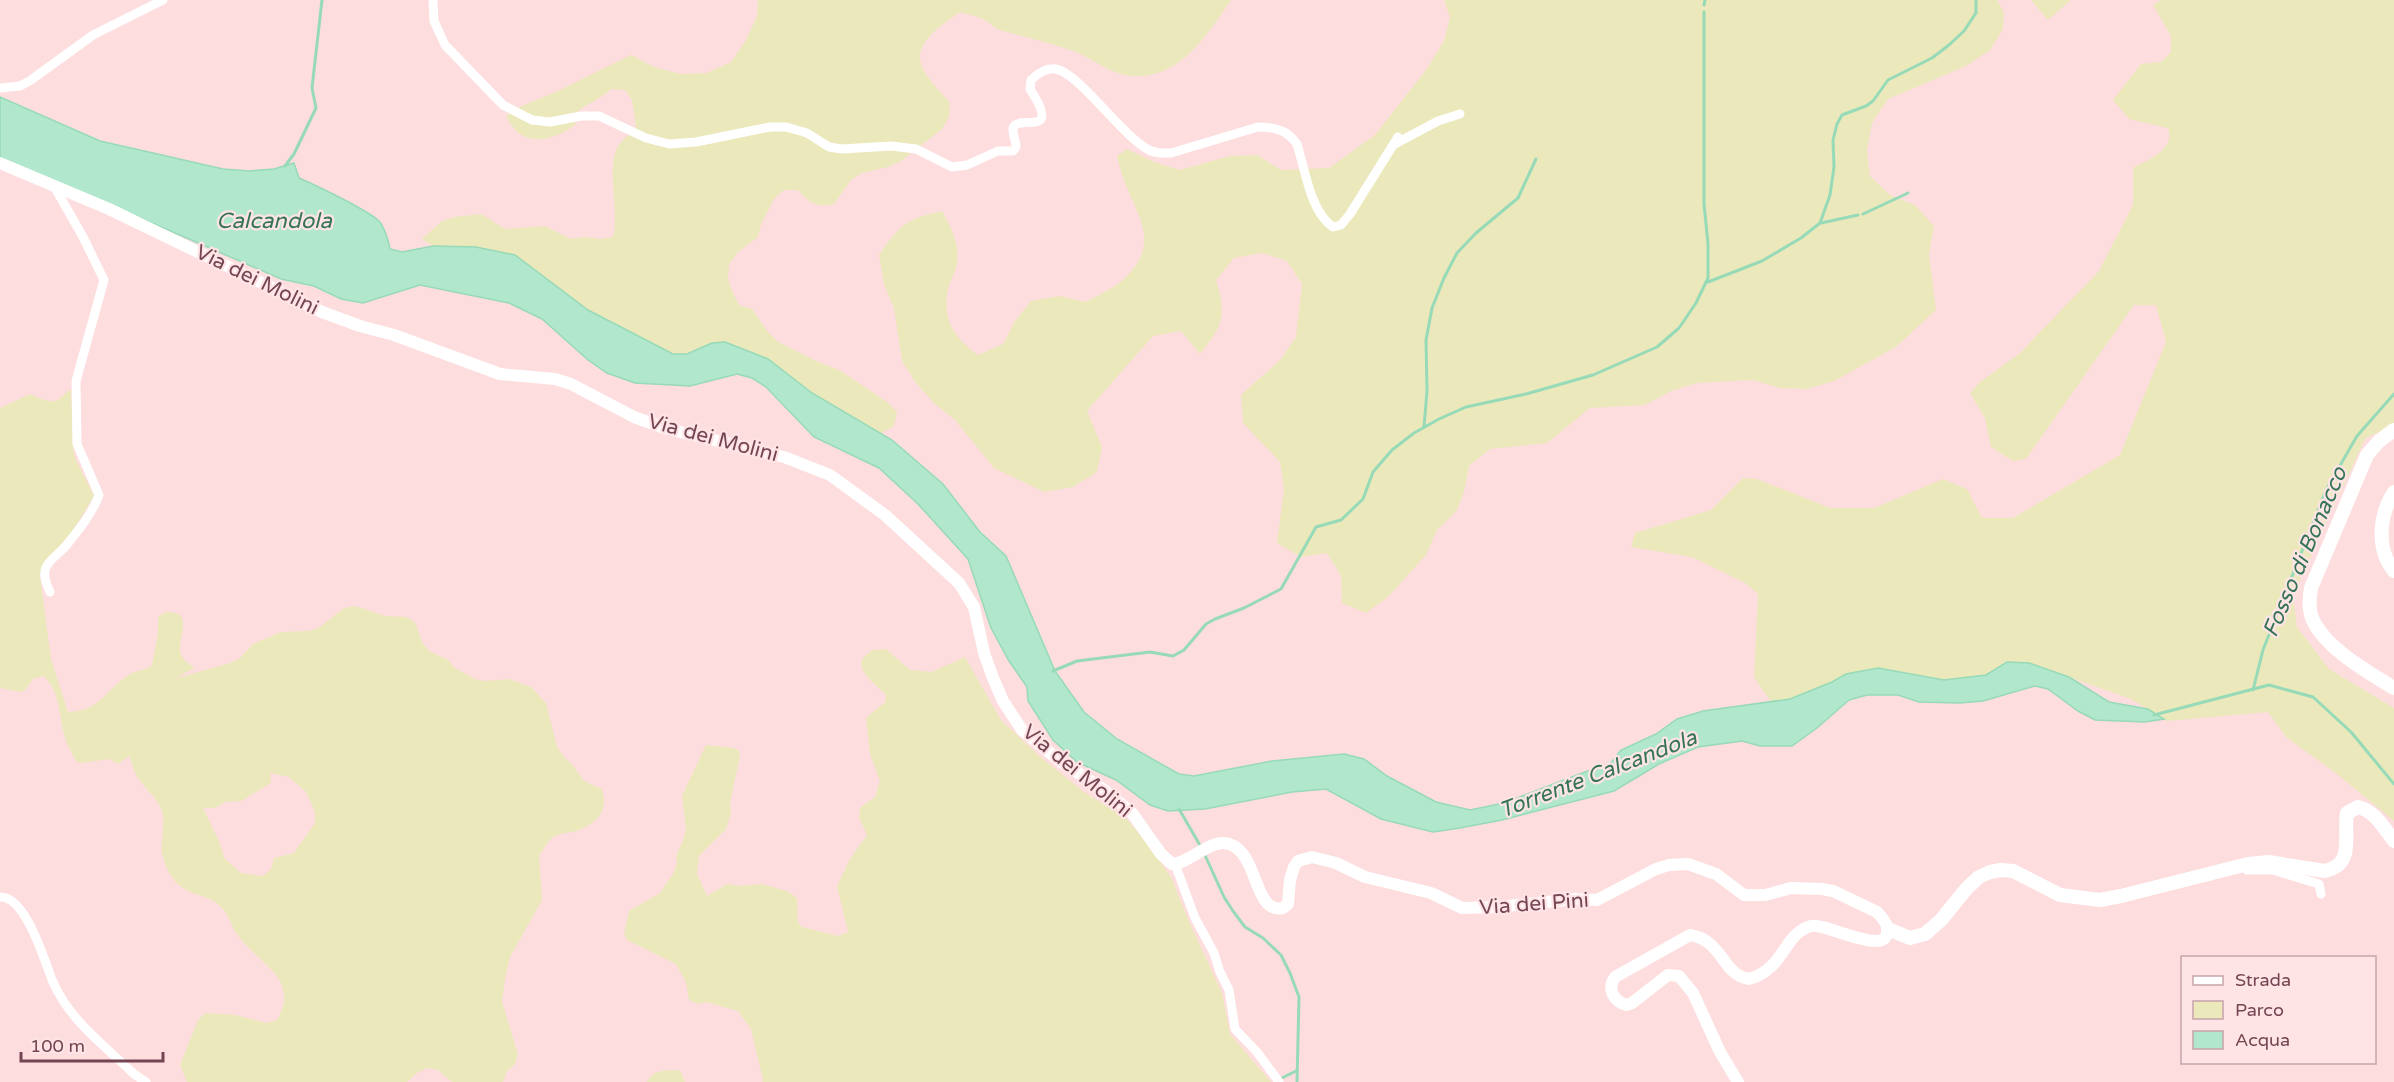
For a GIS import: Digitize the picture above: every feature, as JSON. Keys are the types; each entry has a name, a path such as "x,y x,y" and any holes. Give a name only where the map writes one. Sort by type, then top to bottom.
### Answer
{"main road":[{"path":"2394,430 2379,441 2367,455 2311,588 2309,606 2319,631 2332,645 2394,688"},
{"path":"2394,492 2383,521 2381,540 2384,556 2394,571"},
{"path":"1888,929 1910,938 1925,934 1941,920 1979,877 2001,870 2013,871 2060,895 2100,900 2248,864 2269,862 2324,870 2336,867 2343,858 2346,848 2347,813 2358,807 2374,816 2394,841"}],"street":[{"path":"0,88 20,86 93,35 163,0"},
{"path":"433,0 434,21 445,45 503,105 515,113 532,120 550,122 581,116 599,116 646,138 669,144 696,142 770,127 786,127 807,133 829,147 842,149 891,146 916,149 952,167 967,165 998,151 1013,151 1016,147 1012,130 1015,125 1033,123 1042,114 1041,105 1030,89 1032,80 1046,70 1054,68 1076,82 1126,134 1150,151 1160,154 1171,153 1258,127 1273,127 1283,131 1297,144 1317,209 1324,221 1334,227 1341,225 1350,213 1398,137"},
{"path":"1391,146 1438,122 1460,114"},
{"name":"Via dei Molini","path":"0,163 109,209 322,312 394,335 500,374 563,381 634,417 664,428 784,457 830,475 885,515 959,584 974,607 984,653 993,678 1003,701 1022,730 1060,762 1100,788 1132,813 1161,854 1169,862 1177,864"},
{"path":"50,592 46,584 47,563 67,545 99,495 77,444 76,381 104,280 54,186"},
{"name":"Via dei Pini","path":"1177,864 1205,849 1227,843 1237,847 1247,858 1264,899 1269,905 1278,909 1288,904 1290,880 1294,867 1298,861 1312,856 1336,863 1365,877 1431,893 1456,906 1472,909 1575,899 1597,900 1656,869 1688,864 1716,874 1744,895 1752,897 1791,888 1833,891 1877,912 1888,929"},
{"path":"1177,864 1196,918 1214,952 1229,990 1235,1029 1257,1052 1279,1082"},
{"path":"2224,870 2273,870 2315,882 2319,884 2321,894"},
{"path":"0,897 7,897 16,903 25,914 55,985 71,1014 134,1074 146,1082"},
{"path":"1738,1082 1720,1053 1693,993 1683,979 1673,974 1668,975 1632,1003 1626,1005 1616,1000 1611,992 1611,982 1615,977 1690,935 1708,941 1735,974 1749,979 1766,972 1773,966 1794,936 1810,926 1819,924 1874,943 1884,938 1888,929"}],"green space":[{"path":"758,0 1231,0 1202,40 1178,63 1164,71 1131,76 1116,73 1076,52 997,29 983,19 960,12 930,36 921,51 920,60 923,69 950,103 949,117 942,129 901,161 888,167 862,173 851,180 834,204 814,203 798,190 784,190 774,199 761,224 758,237 737,253 729,265 728,279 733,293 739,305 752,309 778,342 841,371 887,402 897,412 894,426 881,433 812,393 768,359 712,343 687,354 673,354 588,310 515,255 476,247 433,246 422,239 442,221 481,214 505,229 545,226 571,239 613,237 615,227 614,157 618,146 636,127 632,100 625,90 611,89 577,112 575,125 556,136 528,138 512,126 506,116 517,108 558,91 631,55 654,67 680,74 707,73 731,62 746,40 757,16"},
{"path":"1444,0 1997,0 2004,13 2003,29 1990,50 1966,66 1888,99 1872,123 1867,150 1870,176 1890,195 1915,205 1934,226 1929,254 1936,310 1896,347 1834,381 1807,389 1780,388 1753,380 1697,383 1671,391 1645,405 1590,408 1547,443 1490,449 1469,466 1464,492 1457,510 1437,530 1426,555 1388,597 1366,613 1342,603 1341,576 1327,553 1301,557 1277,543 1284,489 1280,462 1243,423 1241,395 1280,360 1296,337 1302,284 1287,261 1262,253 1234,258 1216,280 1221,303 1221,320 1214,335 1200,354 1181,331 1153,336 1087,411 1102,447 1097,472 1073,487 1044,492 994,468 955,420 934,403 916,383 902,361 894,308 884,284 879,255 905,225 920,217 942,211 956,242 958,256 947,300 949,319 956,335 978,355 1003,344 1015,321 1031,301 1059,296 1086,302 1117,285 1136,265 1142,253 1144,231 1117,156 1127,149 1154,162 1180,170 1230,156 1257,155 1281,170 1329,168 1375,135 1426,70 1444,41 1450,17"},
{"path":"2031,0 2071,0 2048,20"},
{"path":"2161,0 2394,0 2394,424 2365,439 2293,595 2297,627 2329,669 2394,708 2394,821 2337,774 2286,737 2268,712 2167,721 2131,699 2029,663 2007,662 1986,675 1944,680 1878,668 1846,674 1790,699 1771,702 1754,677 1758,594 1745,583 1692,557 1631,547 1635,533 1711,510 1743,478 1757,479 1830,508 1874,508 1943,479 1967,489 1982,518 2013,518 2120,455 2166,342 2156,305 2134,305 2026,459 2013,461 1991,447 1985,418 1970,393 1980,382 2019,354 2099,271 2133,205 2133,168 2159,153 2168,142 2168,128 2129,119 2113,100 2141,64 2161,62 2171,52 2171,36 2153,5"},
{"path":"71,390 75,458 94,496 66,542 43,566 40,576 51,659 68,712 88,708 130,674 152,665 158,633 158,617 163,613 172,612 181,616 183,627 181,653 184,660 194,668 174,679 230,663 239,659 253,644 281,632 310,631 320,627 344,608 355,606 385,616 406,617 415,622 423,644 429,651 448,660 455,668 475,679 485,681 509,679 531,687 546,703 557,747 584,781 602,789 604,804 600,816 590,825 553,837 539,856 542,900 510,957 505,979 502,1002 518,1054 515,1064 507,1071 503,1082 452,1082 438,1070 428,1068 418,1072 407,1082 187,1082 180,1065 198,1020 205,1013 236,1015 267,1023 277,1020 283,1006 284,994 281,983 239,937 217,903 182,887 170,874 162,853 162,811 158,802 138,778 129,756 118,764 109,759 81,763 76,761 65,738 55,694 43,676 33,679 21,692 0,688 0,408 30,394 44,400 56,401","holes":["270,773 289,777 306,792 315,812 315,823 294,853 274,858 271,869 263,876 241,873 225,859 203,808 215,808 225,802 241,801 271,783"]},
{"path":"886,649 910,670 932,672 965,657 1001,720 1038,755 1084,792 1126,818 1172,879 1222,993 1230,1034 1271,1082 762,1082 751,1029 738,1011 706,1002 698,1004 689,1000 686,982 676,964 627,940 624,934 629,911 660,893 673,874 677,863 676,856 686,829 682,796 706,745 734,748 739,751 740,756 730,803 731,814 726,829 699,856 697,874 707,896 727,884 739,886 761,884 787,891 797,898 798,923 802,927 838,936 848,932 837,886 850,859 867,835 859,817 860,808 875,797 880,781 870,754 866,718 885,702 886,695 866,675 861,665 862,660 872,650"},
{"path":"680,1070 685,1082 647,1082 657,1072"}],"water":[{"name":"Calcandola","path":"0,97 100,141 223,169 249,171 274,169 294,163 299,178 354,205 380,222 390,249 402,252 433,246 476,247 515,255 588,310 673,354 687,354 712,343 725,342 768,359 812,393 892,440 943,484 980,532 1006,556 1055,671 1084,712 1117,739 1179,774 1194,776 1272,761 1344,754 1364,759 1387,776 1436,802 1470,810 1504,803 1610,764 1621,750 1656,734 1677,719 1703,711 1790,699 1846,674 1878,668 1944,680 1986,675 2007,662 2029,663 2069,677 2109,702 2148,709 2164,719 2145,722 2095,720 2078,711 2048,689 2035,686 1983,701 1960,703 1919,702 1898,695 1867,695 1849,700 1792,746 1760,746 1742,741 1698,747 1659,764 1614,791 1502,820 1460,828 1433,832 1381,819 1326,789 1292,792 1205,809 1168,811 1150,805 1116,780 1077,762 1053,740 1028,701 1027,687 1009,661 991,628 968,559 918,504 879,468 814,437 766,387 752,378 737,374 690,386 635,383 607,373 588,360 542,319 509,303 420,285 363,303 341,299 314,286 281,279 0,157"}],"waterway":[{"path":"285,166 294,154 316,108 312,88 322,0"},
{"path":"1704,5 1705,0"},
{"path":"1708,282 1762,261 1801,238 1820,223 1830,195 1834,167 1833,140 1842,115 1866,106 1873,101 1888,80 1932,58 1949,45 1964,31 1976,13 1976,0"},
{"path":"1053,671 1077,661 1150,652 1173,656 1184,650 1206,624 1281,589 1316,527 1341,520 1363,499 1373,472 1392,450 1414,433 1466,407 1526,394 1593,375 1657,347 1679,328 1696,303 1708,278 1708,244 1704,204 1704,12"},
{"path":"1424,427 1427,391 1426,340 1432,308 1444,278 1457,253 1476,233 1518,198 1536,159"},
{"path":"1863,214 1908,193"},
{"path":"1821,223 1858,215"},
{"name":"Fosso di Bonacco","path":"2253,690 2263,650 2326,490 2357,436 2394,394"},
{"name":"Torrente Calcandola","path":"2154,715 2269,685 2313,697 2351,732 2394,784"},
{"path":"1179,809 1201,847"},
{"path":"1204,853 1233,911 1245,927 1263,938 1281,955 1290,973 1299,997 1297,1082"},
{"path":"1282,1078 1296,1071"}]}
